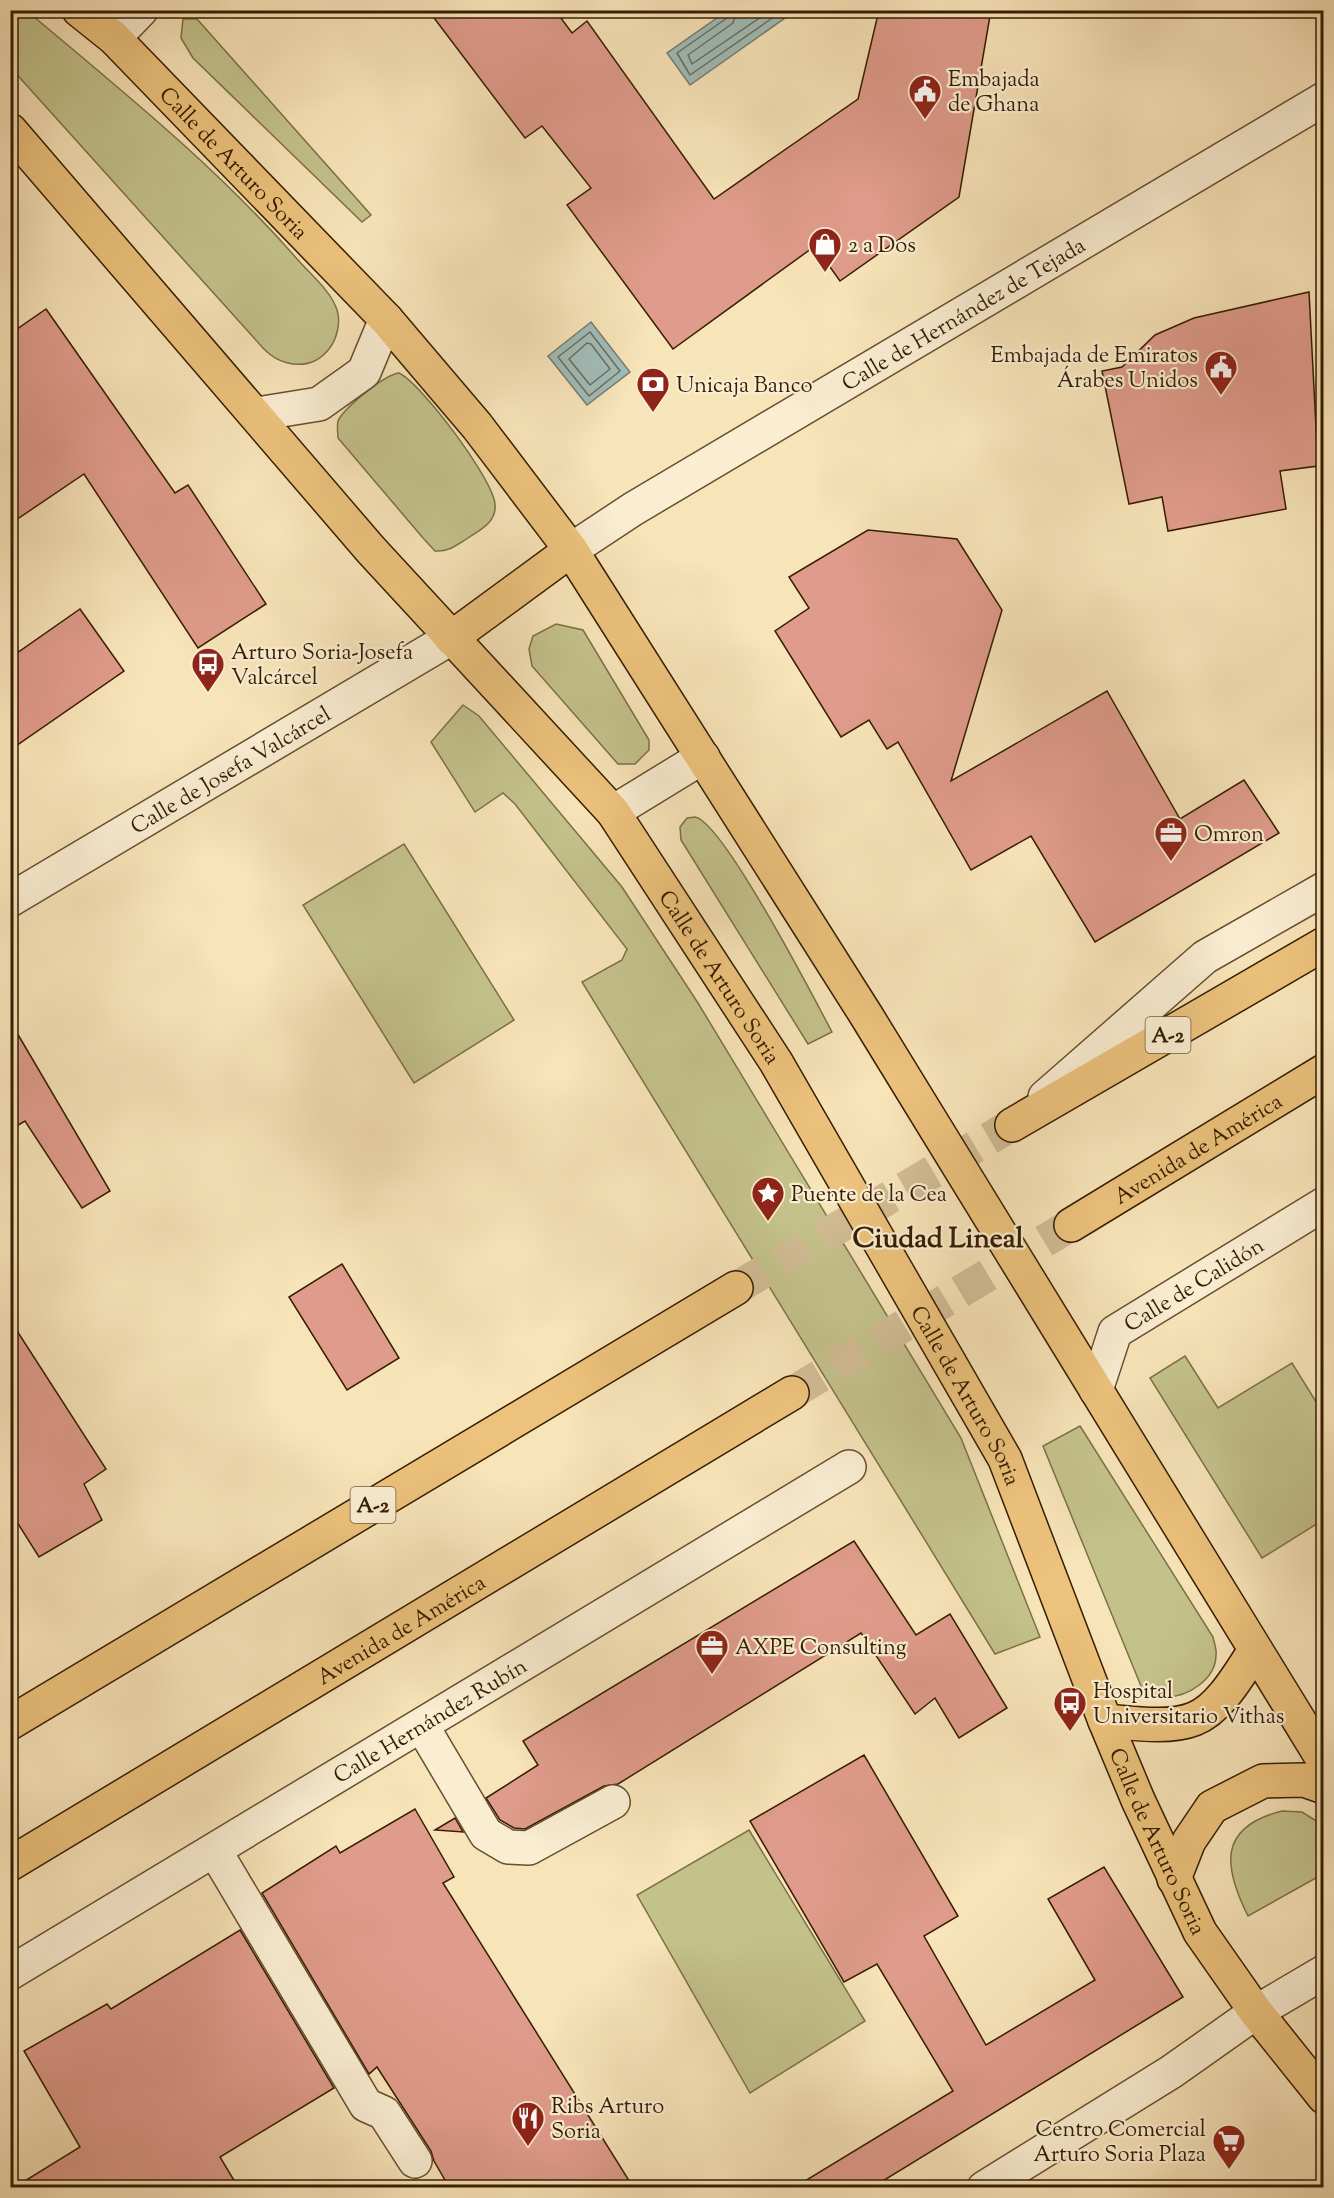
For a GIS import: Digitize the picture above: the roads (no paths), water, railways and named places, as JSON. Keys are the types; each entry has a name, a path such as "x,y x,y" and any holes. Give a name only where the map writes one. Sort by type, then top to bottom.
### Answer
{"main road":[{"name":"Calle de Arturo Soria","path":"79,10 114,38 386,319 477,426 571,550 866,1015 1323,1761"},
{"name":"Calle de Arturo Soria","path":"10,130 257,414 371,550 614,812 776,1062 1005,1459 1105,1721 1174,1879 1200,1932 1256,2012 1323,2097"},
{"path":"451,638 571,550"},
{"name":"A-2","path":"1012,1125 1323,944"},
{"name":"Avenida de América","path":"1071,1225 1323,1071"},
{"name":"A-2","path":"10,1723 736,1288"},
{"name":"Avenida de América","path":"10,1864 792,1394"},
{"path":"1105,1721 1152,1725 1194,1719 1224,1696 1256,1650"},
{"path":"1174,1879 1189,1841 1212,1807 1263,1781 1304,1780 1323,1787"}],"street":[{"path":"114,38 141,10"},
{"name":"Calle de Hernández de Tejada","path":"571,550 644,503 1323,99"},
{"path":"257,414 319,404 364,372 386,319"},
{"name":"Calle de Josefa Valcárcel","path":"10,900 451,638"},
{"path":"614,812 703,757"},
{"path":"1012,1125 1205,957 1323,889"},
{"name":"Calle de Calidón","path":"1096,1390 1115,1332 1323,1204"},
{"name":"Calle Hernández Rubín","path":"10,1973 849,1467"},
{"path":"422,1726 486,1834 508,1846 529,1848 613,1802"},
{"path":"214,1851 366,2105 384,2113 415,2161"},
{"path":"984,2187 1171,2072 1256,2012 1323,1972"}],"water":[{"path":"727,11 795,11 690,85 667,53"},
{"path":"591,322 630,372 587,405 548,356"}],"tunnel":[{"path":"736,1288 1012,1125"},
{"path":"792,1393 1071,1225"}],"place":[{"name":"Embajada de Ghana","path":"925,120"},
{"name":"2 a Dos","path":"825,273"},
{"name":"Embajada de Emiratos Árabes Unidos","path":"1221,396"},
{"name":"Unicaja Banco","path":"653,413"},
{"name":"Arturo Soria-Josefa Valcárcel","path":"208,693"},
{"name":"Omron","path":"1171,862"},
{"name":"Puente de la Cea","path":"768,1222"},
{"name":"AXPE Consulting","path":"712,1675"},
{"name":"Hospital Universitario Vithas","path":"1070,1732"},
{"name":"Ribs Arturo Soria","path":"528,2147"},
{"name":"Centro Comercial Arturo Soria Plaza","path":"1229,2170"}],"district":[{"name":"Ciudad Lineal","path":"938,1237"}]}
